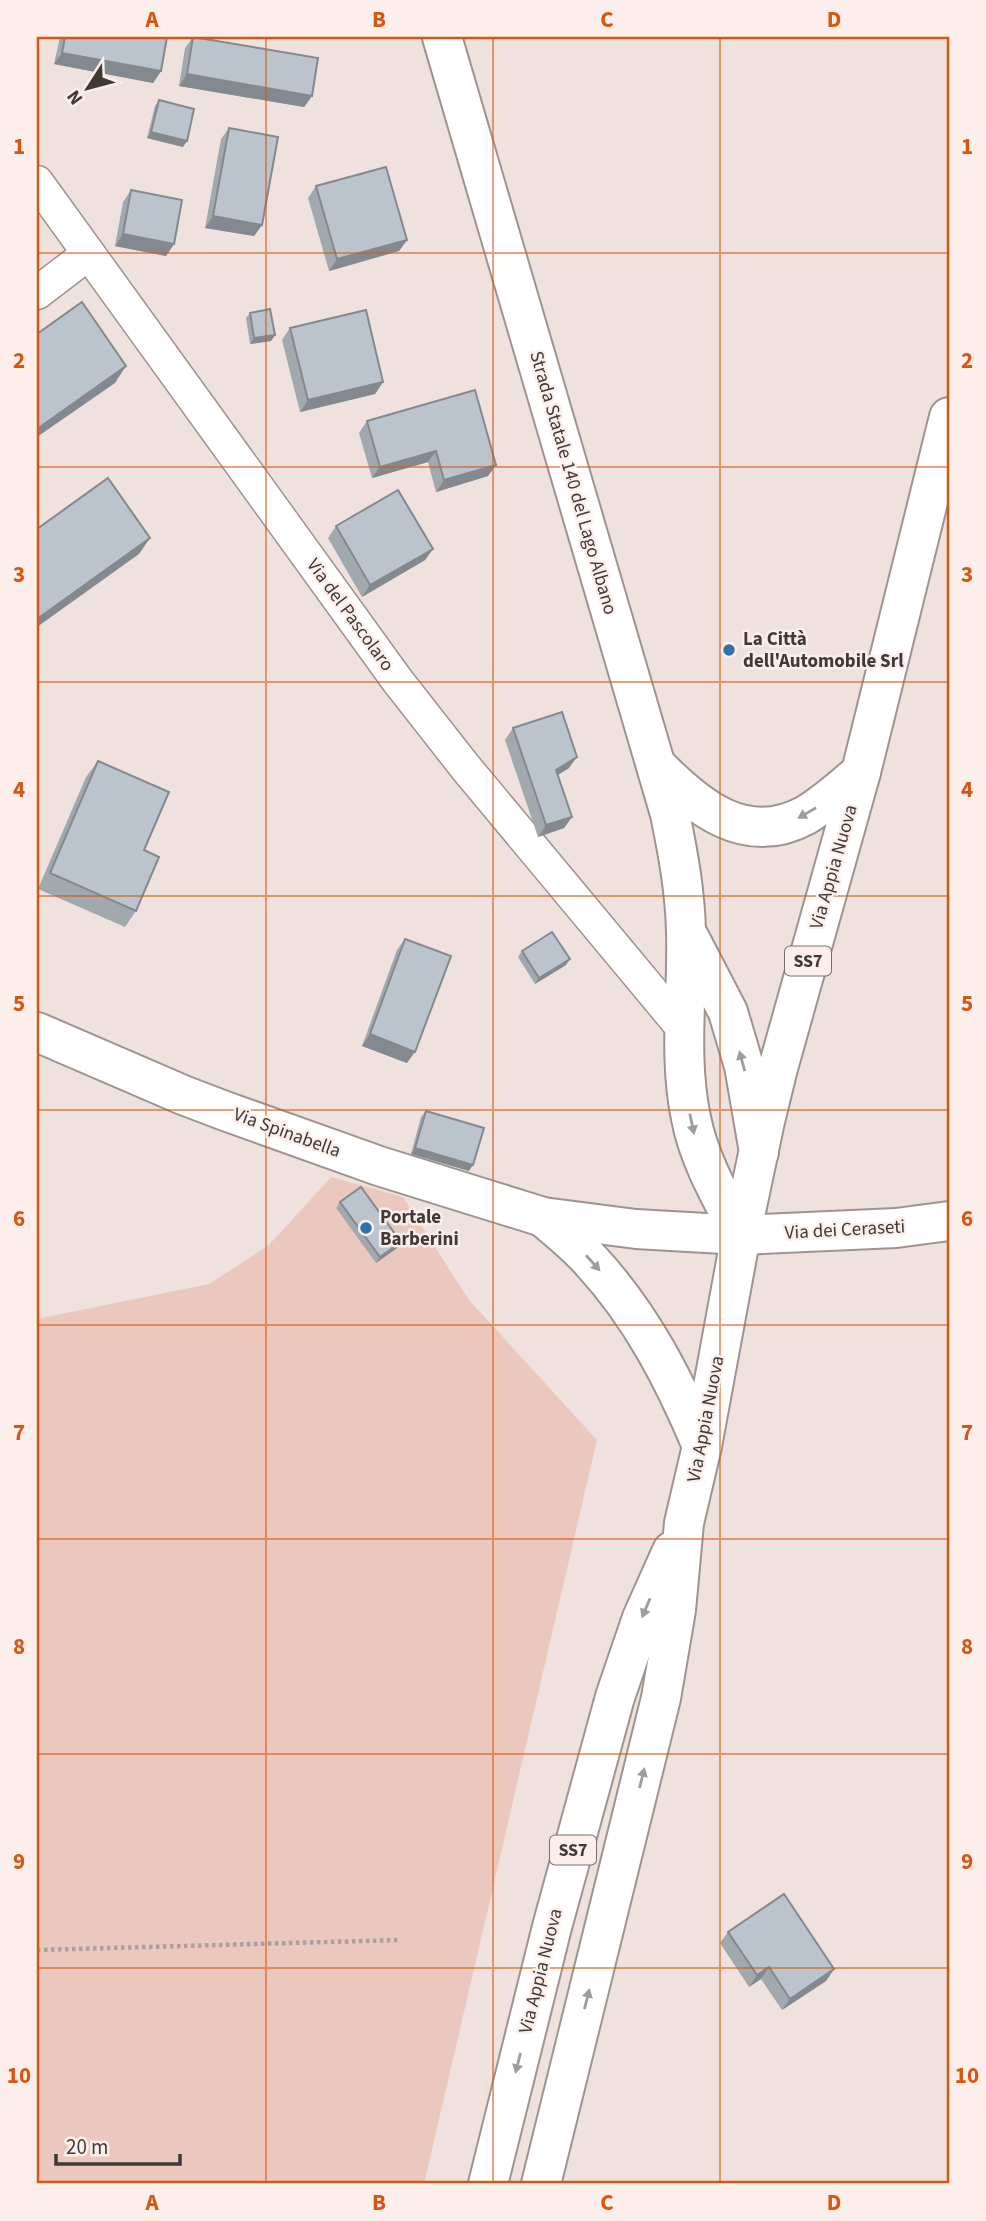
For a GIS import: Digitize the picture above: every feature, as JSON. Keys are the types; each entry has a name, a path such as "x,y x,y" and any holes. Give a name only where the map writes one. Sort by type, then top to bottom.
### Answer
{"main road":[{"name":"Strada Statale 140 del Lago Albano","path":"442,37 670,814 678,857 686,932"},
{"name":"Via Appia Nuova","path":"541,2184 661,1698 676,1611 684,1524 702,1446 741,1235 778,1068 861,772 949,417"},
{"path":"655,763 686,794 710,811 737,824 764,827 777,827 806,815 861,772"},
{"path":"686,932 687,1091 696,1141 717,1190 741,1235"},
{"path":"686,932 728,1012 744,1066 759,1152"},
{"name":"Via Spinabella","path":"37,1032 183,1096 379,1166 543,1217 636,1229 741,1235"},
{"name":"Via Spinabella","path":"543,1217 593,1262 633,1314 673,1380 702,1446"},
{"name":"Via dei Ceraseti","path":"741,1235 895,1228 949,1221"},
{"name":"Via Appia Nuova","path":"488,2184 552,1927 622,1671 684,1524"}],"street":[{"name":"Via del Pascolaro","path":"37,182 390,670 466,768 685,1031"},
{"path":"37,293 88,254"}],"path":[{"path":"37,1950 399,1940"}],"shaded area":[{"path":"331,1177 403,1197 469,1300 597,1440 424,2184 37,2184 37,1319 209,1284 269,1245"}],"building":[{"path":"65,37 167,37 161,71 62,53"},
{"path":"193,37 318,58 312,96 187,74"},
{"path":"159,100 194,109 187,141 151,132"},
{"path":"229,128 278,137 262,225 213,216"},
{"path":"386,167 407,240 337,259 316,186"},
{"path":"131,190 182,200 174,244 123,234"},
{"path":"82,302 126,366 37,429 37,334"},
{"path":"270,309 275,335 254,338 250,313"},
{"path":"366,310 383,382 308,400 290,328"},
{"path":"475,390 496,465 444,480 436,451 380,467 367,421"},
{"path":"108,478 150,538 37,619 37,529"},
{"path":"398,490 433,549 370,585 336,526"},
{"path":"562,712 577,757 556,770 572,817 546,825 513,728"},
{"path":"98,761 169,792 144,850 159,857 136,911 50,873"},
{"path":"552,932 570,959 539,978 522,951"},
{"path":"405,939 451,956 415,1052 370,1034"},
{"path":"426,1111 484,1128 473,1165 415,1148"},
{"name":"Portale Barberini","path":"361,1187 401,1242 380,1257 340,1202"},
{"path":"784,1894 834,1969 790,1999 769,1967 757,1975 728,1932"}],"place":[{"name":"La Città dell'Automobile Srl","path":"729,650"},
{"name":"Portale Barberini","path":"366,1228"}]}
